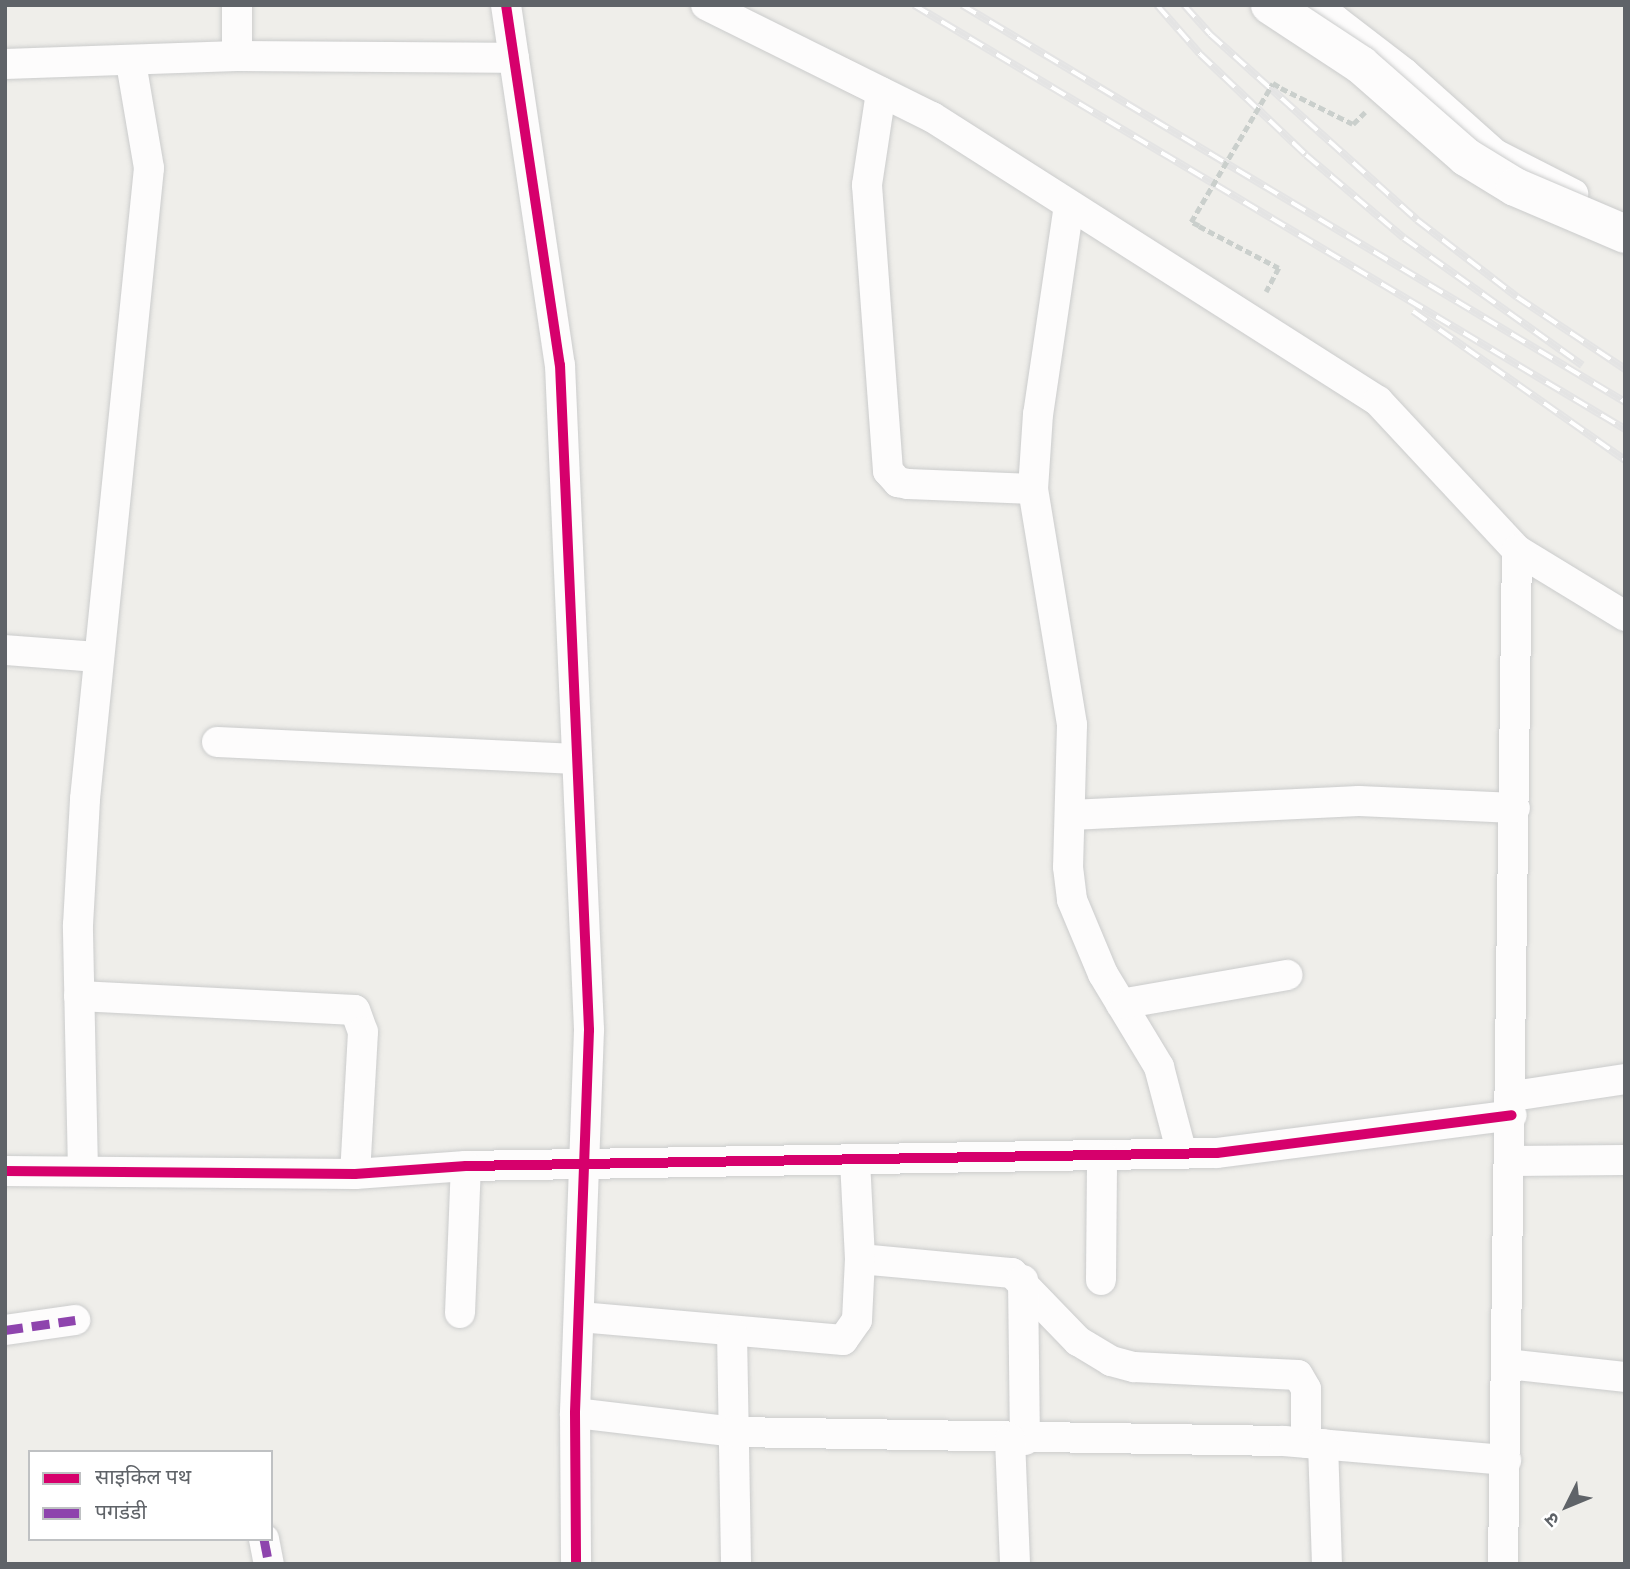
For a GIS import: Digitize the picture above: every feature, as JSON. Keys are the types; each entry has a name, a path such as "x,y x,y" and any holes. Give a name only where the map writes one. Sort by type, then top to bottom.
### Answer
{"street":[{"path":"237,5 237,56"},
{"path":"506,5 560,365 589,1030 587,1163 575,1413 576,1564"},
{"path":"706,5 932,117 1378,401 1517,550 1625,616"},
{"path":"1270,5 1361,65 1466,157 1539,199 1625,234"},
{"path":"1307,5 1335,20 1404,73 1495,154 1583,199 1625,215"},
{"path":"5,64 131,63 237,56 514,58"},
{"path":"83,1171 79,996 85,799 149,168 131,63"},
{"path":"881,92 867,184 888,471 898,482 908,484 1033,489"},
{"path":"1069,205 1038,414 1033,489 1072,726 1068,867 1072,900 1083,933 1121,1004 1160,1068 1182,1154"},
{"path":"1503,1564 1513,1105 1517,550"},
{"path":"5,650 99,657"},
{"path":"217,742 577,760"},
{"path":"1071,815 1359,800 1515,808"},
{"path":"1121,1004 1288,975"},
{"path":"79,996 355,1010 363,1032 355,1174"},
{"path":"5,1171 355,1174 466,1166 587,1163 1182,1154 1513,1105 1625,1079"},
{"path":"1101,1280 1102,1155"},
{"path":"580,1317 843,1340 857,1321 860,1259 855,1159"},
{"path":"1512,1161 1625,1160"},
{"path":"460,1312 466,1166"},
{"path":"860,1259 990,1267 1023,1280 1078,1341 1111,1361 1134,1367 1298,1375 1306,1389 1315,1443 1327,1564"},
{"path":"1015,1564 1023,1280"},
{"path":"5,1330 75,1320"},
{"path":"732,1332 736,1564"},
{"path":"1507,1364 1625,1377"},
{"path":"575,1413 734,1432 1315,1443 1506,1460"},
{"path":"264,1541 269,1564"}],"path":[{"path":"1251,320 1279,268 1191,222 1273,83 1331,112"}],"railway":[{"path":"914,5 1625,429"},
{"path":"962,5 1625,402"},
{"path":"1157,5 1200,54 1306,155 1404,238 1582,365"},
{"path":"1184,5 1210,34 1417,220 1517,297 1625,369"},
{"path":"1413,311 1625,460"}],"marked path":[{"path":"5,1330 75,1320"},
{"path":"264,1541 269,1564"}],"cycle path":[{"path":"506,5 560,365 589,1030 575,1413 576,1564"},
{"path":"5,1171 355,1174 466,1166 1217,1153 1512,1115"}]}
